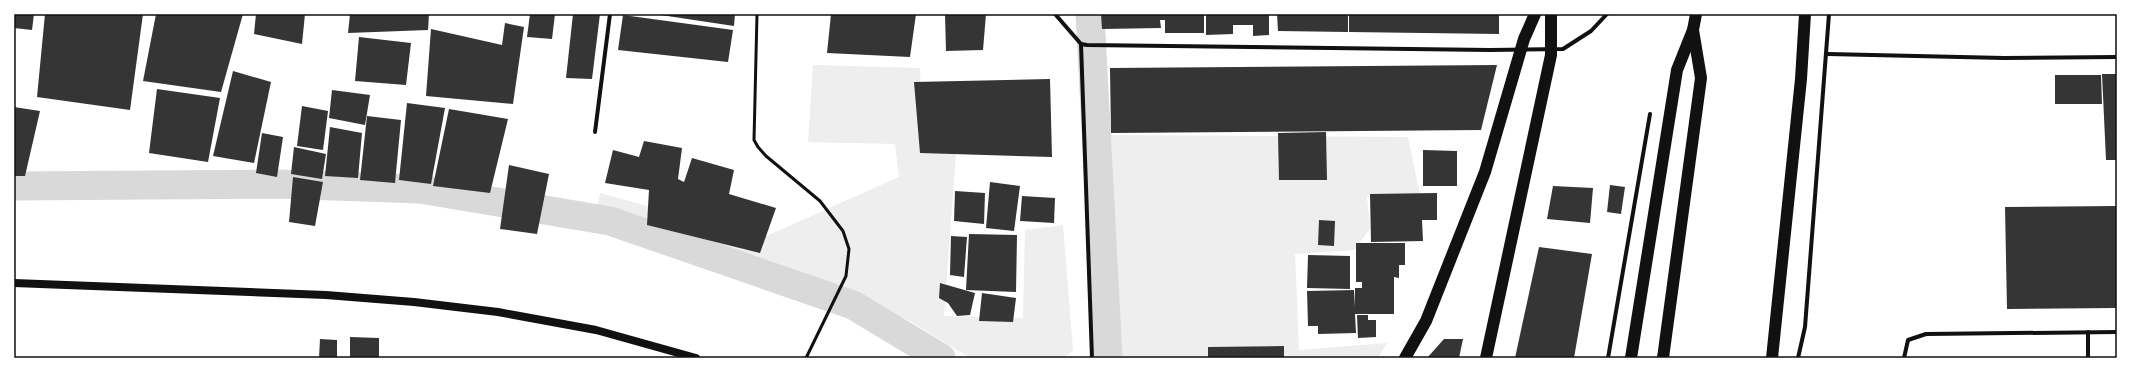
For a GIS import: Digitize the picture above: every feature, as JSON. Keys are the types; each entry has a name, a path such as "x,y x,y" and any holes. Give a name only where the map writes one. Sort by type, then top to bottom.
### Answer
{"highway":[{"path":"1405,358 1426,321 1485,172 1524,40 1535,14"},
{"path":"1486,358 1551,56 1551,14"},
{"path":"1631,358 1677,70 1693,30 1696,14"},
{"path":"1772,358 1801,79 1805,14"},
{"path":"1663,358 1701,78 1693,30"}],"main road":[{"path":"14,283 319,295 414,302 498,312 596,330 696,358"}],"street":[{"path":"596,132 610,14"},
{"path":"1055,14 1080,44 1092,358"},
{"path":"1080,44 1490,50 1563,49 1591,31 1607,14"},
{"path":"1798,358 1805,327 1830,14"},
{"path":"1828,54 2004,58 2117,57"},
{"path":"1608,358 1650,114"},
{"path":"2088,332 2088,358"},
{"path":"1904,358 1908,340 1926,334 2117,332"}],"lane":[{"path":"757,14 754,140 766,156 820,201 843,231 849,249 846,276 806,358"}],"shaded area":[{"path":"813,65 920,68 922,134 957,140 944,316 1023,318 1025,230 1063,225 1073,350 1064,358 970,358 910,321 856,297 806,280 761,260 598,205 600,193 762,238 899,177 895,144 808,142"},
{"path":"1109,135 1408,137 1420,195 1367,196 1370,229 1354,250 1295,254 1299,350 1387,343 1378,358 1117,358"}],"building":[{"path":"14,14 34,14 32,30 14,28"},
{"path":"45,14 143,14 130,110 37,97"},
{"path":"156,14 243,14 221,92 143,81"},
{"path":"256,14 305,14 302,44 254,34"},
{"path":"350,14 429,14 428,30 348,33"},
{"path":"530,14 555,14 552,39 527,37"},
{"path":"573,14 600,14 592,79 566,78"},
{"path":"654,14 735,14 734,26"},
{"path":"831,14 916,14 910,57 827,53"},
{"path":"945,14 986,14 983,50 946,51"},
{"path":"1101,14 1204,14 1204,33 1165,33 1165,20 1160,20 1161,28 1102,29"},
{"path":"1206,14 1269,14 1269,35 1253,36 1253,25 1233,25 1233,34 1206,35"},
{"path":"1277,14 1348,14 1348,32 1278,31"},
{"path":"1349,14 1499,14 1499,34 1349,32"},
{"path":"623,15 733,30 728,62 618,50"},
{"path":"505,23 524,27 513,104 426,96 431,29 502,45"},
{"path":"359,37 411,43 406,85 355,81"},
{"path":"1497,65 1481,130 1111,133 1110,68"},
{"path":"233,71 271,82 254,163 213,156"},
{"path":"2102,74 2117,74 2117,160 2106,160"},
{"path":"2055,75 2101,75 2102,104 2055,104"},
{"path":"1050,79 1052,157 920,153 914,82"},
{"path":"157,89 220,98 208,162 149,153"},
{"path":"332,90 370,95 365,125 329,118"},
{"path":"407,103 445,108 431,184 399,180"},
{"path":"302,106 328,111 323,150 297,146"},
{"path":"14,107 40,111 25,176 14,176"},
{"path":"449,109 508,119 490,193 433,186"},
{"path":"367,116 401,120 395,183 360,180"},
{"path":"330,127 362,133 358,178 325,176"},
{"path":"1326,132 1327,180 1279,180 1278,133"},
{"path":"262,133 283,137 277,177 256,173"},
{"path":"644,141 682,148 678,179 684,182 692,158 734,170 729,194 776,208 760,253 647,225 649,190 605,183 613,150 639,157"},
{"path":"294,147 326,154 322,179 291,174"},
{"path":"1423,150 1457,151 1457,186 1423,186"},
{"path":"509,165 549,174 537,234 500,229"},
{"path":"293,177 323,182 315,226 289,222"},
{"path":"990,182 1020,186 1014,231 986,228"},
{"path":"1610,185 1625,187 1621,214 1607,212"},
{"path":"1553,186 1593,188 1590,223 1547,219"},
{"path":"955,191 985,193 984,224 954,221"},
{"path":"1437,193 1437,220 1422,220 1423,241 1371,242 1370,194"},
{"path":"1022,196 1055,198 1054,223 1020,221"},
{"path":"2117,206 2117,308 2007,309 2005,207"},
{"path":"1319,220 1335,221 1334,246 1318,245"},
{"path":"969,234 1017,235 1016,292 966,290"},
{"path":"951,236 967,237 964,277 950,275"},
{"path":"1356,243 1405,243 1405,265 1399,265 1399,278 1394,277 1394,314 1355,314 1356,333 1318,334 1318,326 1308,326 1307,291 1354,290 1355,307 1355,288 1362,288 1362,282 1356,282"},
{"path":"1539,247 1592,254 1574,358 1515,358"},
{"path":"1308,255 1350,256 1350,289 1307,288"},
{"path":"940,283 975,293 970,315 957,316 948,303 939,298"},
{"path":"982,293 1016,298 1013,322 979,321"},
{"path":"1357,315 1368,315 1368,320 1376,320 1376,337 1358,338"},
{"path":"350,337 379,338 379,358 350,358"},
{"path":"320,339 337,340 337,358 319,358"},
{"path":"1444,339 1463,339 1459,358 1427,358"},
{"path":"1284,346 1284,358 1208,358 1208,347"}],"waterway":[{"path":"1090,14 1108,358"},
{"path":"14,186 277,184 420,189 610,221 853,305 941,358"}]}
